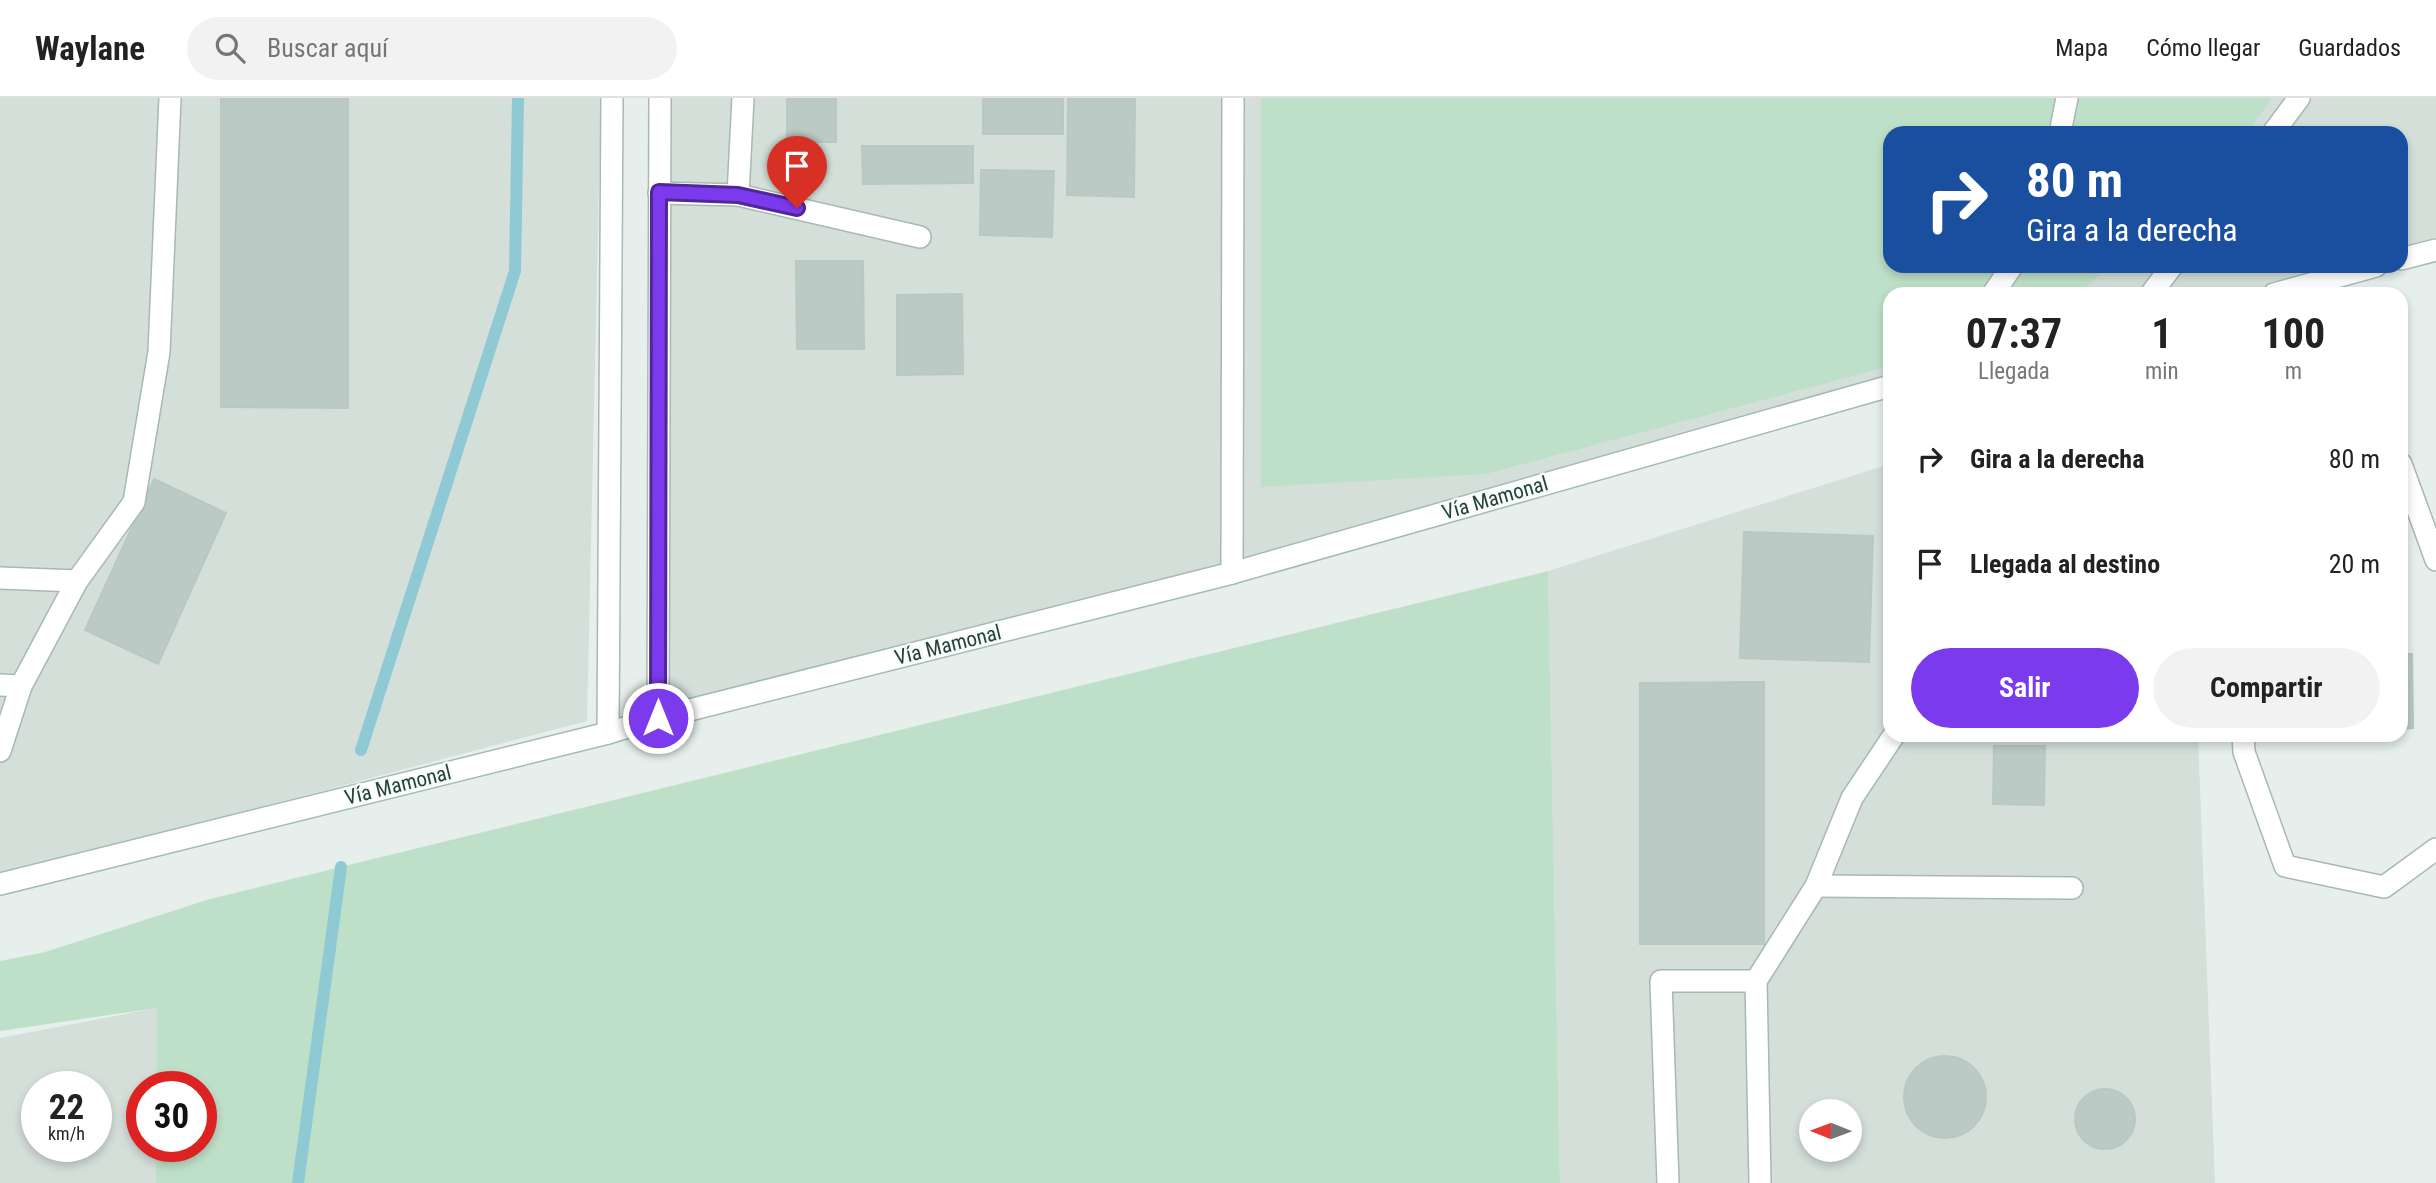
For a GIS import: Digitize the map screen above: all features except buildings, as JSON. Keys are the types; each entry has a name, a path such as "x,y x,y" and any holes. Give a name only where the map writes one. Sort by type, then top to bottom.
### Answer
{"street":[{"path":"0,751 11,686 77,581 134,502 159,352 170,98"},
{"path":"608,733 612,98"},
{"path":"658,718 660,98"},
{"path":"738,195 743,98"},
{"path":"1232,573 1233,98"},
{"path":"2061,126 2067,98"},
{"path":"2278,126 2299,98"},
{"path":"659,192 738,195 919,237"},
{"path":"2408,257 2436,250"},
{"path":"2336,286 2362,273"},
{"name":"Vía Mamonal","path":"0,884 608,733 658,718 1232,573 1883,388"},
{"path":"2408,483 2436,560"},
{"path":"0,578 77,581"},
{"path":"1760,1183 1756,981 1816,886 1852,798 1889,742"},
{"path":"2243,742 2244,752 2285,866 2384,887 2436,849"},
{"path":"1816,886 2072,888"},
{"path":"1668,1183 1661,981 1756,981"}],"shaded area":[{"path":"0,98 601,98 587,721 0,876"},
{"path":"662,98 2436,98 2436,250 2408,257 2408,126 1883,126 1883,273 2350,273 2300,287 1883,287 1883,394 658,718"},
{"path":"1883,466 1883,742 2198,742 2215,1183 1560,1183 1548,571"},
{"path":"157,1008 156,1071 126,1071 126,1162 156,1162 156,1183 0,1183 0,1038"}],"green space":[{"path":"1261,98 2272,98 2252,126 1883,126 1883,273 2101,273 2086,287 1883,287 1883,368 1486,474 1261,487"},
{"path":"1548,571 1560,1183 156,1183 156,1162 217,1162 217,1071 156,1071 157,1008 0,1031 0,961 45,952 210,899"}],"waterway":[{"path":"361,750 515,271 518,98"},
{"path":"298,1183 341,867"}],"route":[{"path":"658,718 659,192 748,196 797,208"}]}
